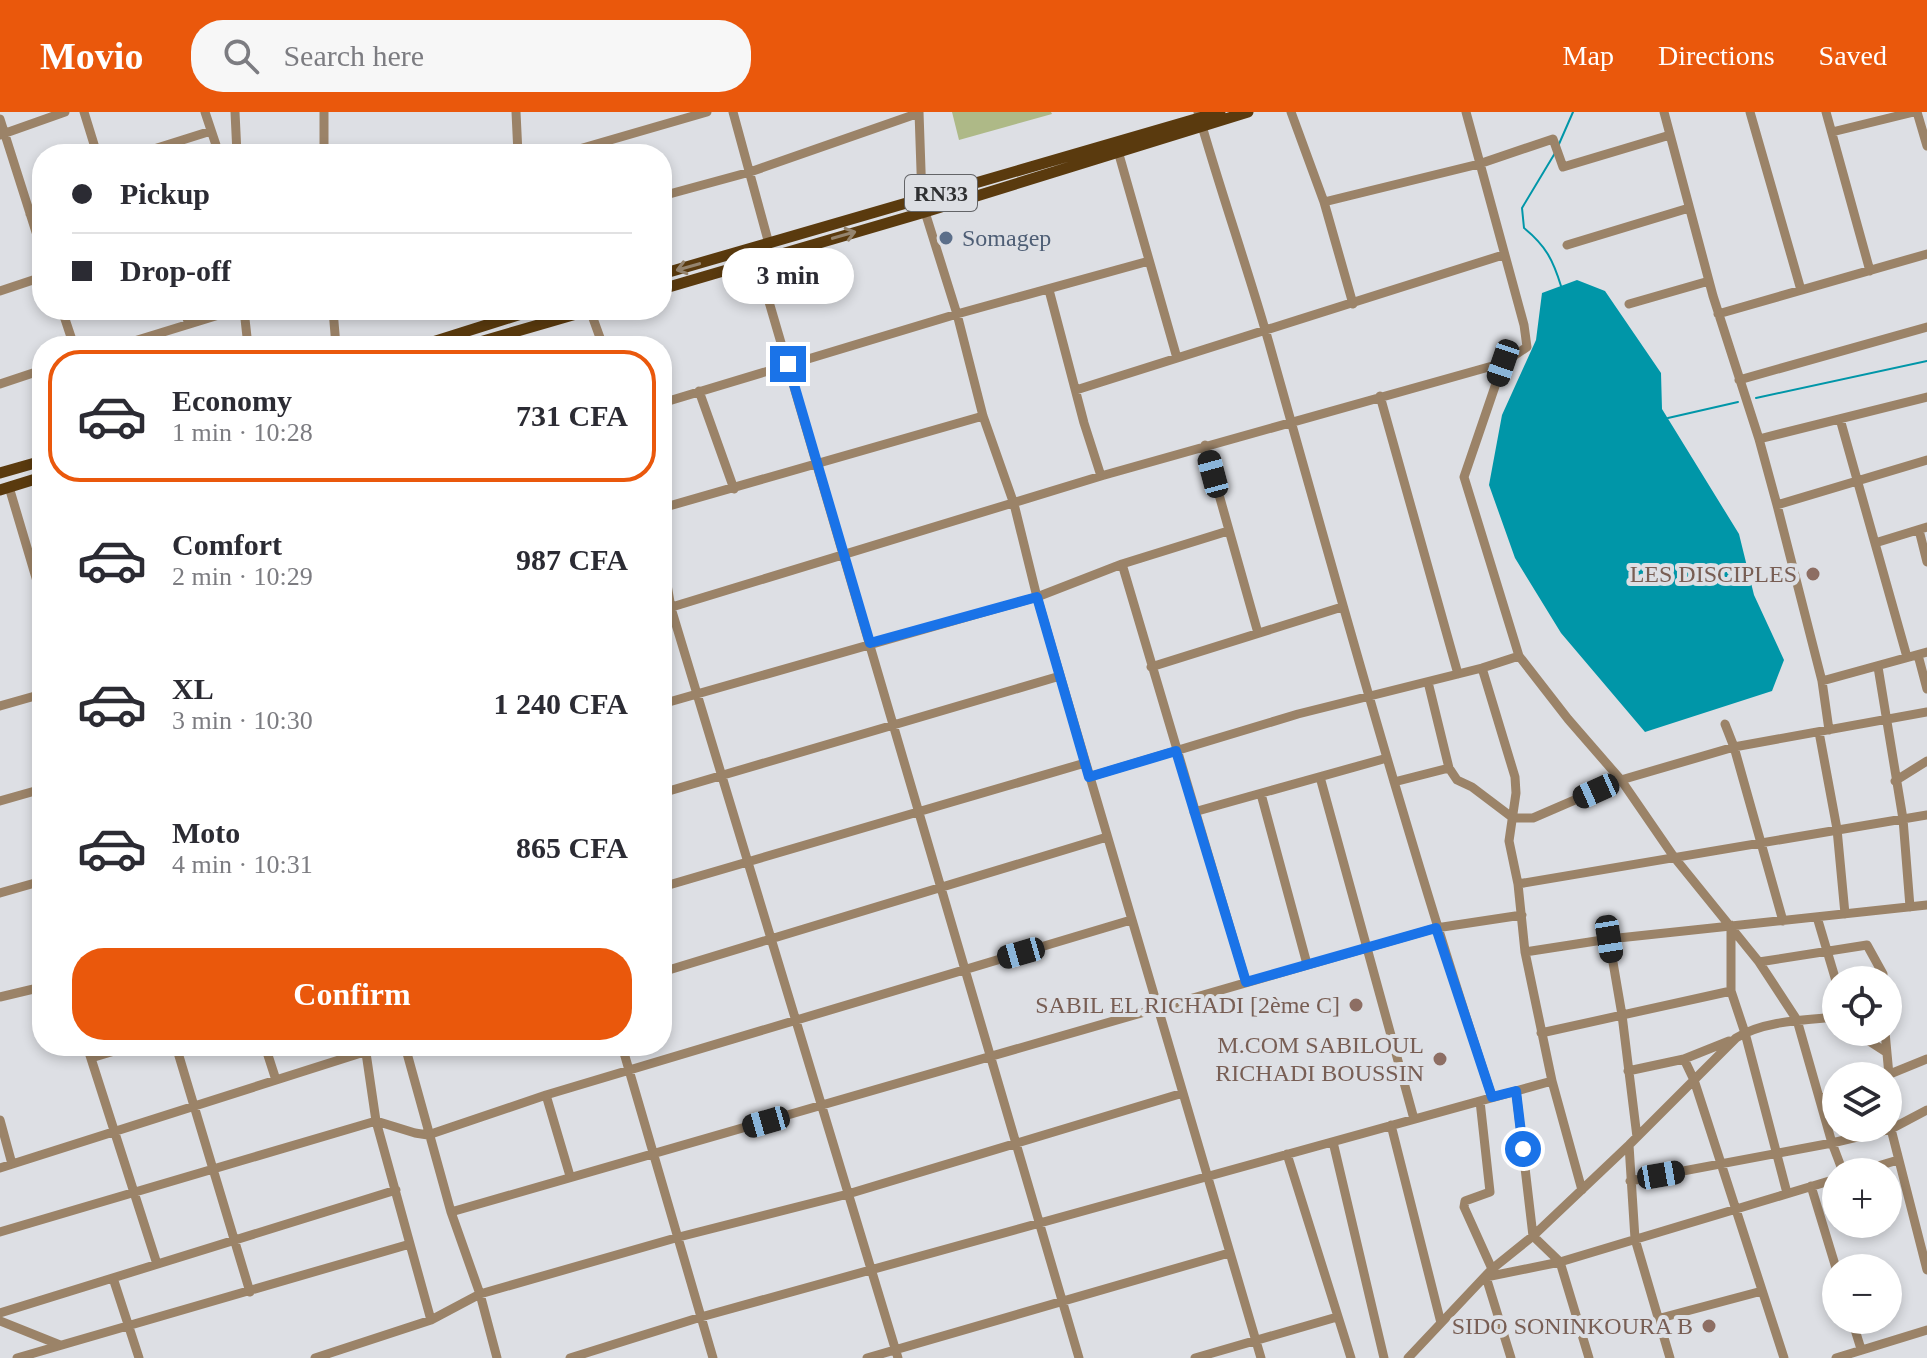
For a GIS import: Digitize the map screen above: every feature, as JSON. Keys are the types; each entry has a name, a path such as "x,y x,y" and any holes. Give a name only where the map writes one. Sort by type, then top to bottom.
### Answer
{"main road":[{"name":"RN33","path":"672,271 1220,112"},
{"name":"RN33","path":"672,286 925,212 1118,151 1200,118 1248,112"},
{"path":"451,336 499,320"},
{"path":"500,336 556,320"},
{"path":"0,473 32,464"},
{"path":"4,488 32,480"}],"street":[{"path":"2,134 65,112"},
{"path":"84,112 94,144"},
{"path":"205,112 216,144"},
{"path":"235,112 237,144"},
{"path":"324,112 324,144"},
{"path":"516,112 518,144"},
{"path":"597,144 707,112"},
{"path":"733,112 769,244"},
{"path":"672,193 750,172 919,112 925,212 957,314 983,416 1014,504 1037,597 1089,777 1261,1358"},
{"path":"1291,112 1324,202 1353,304"},
{"path":"672,607 1205,445 1503,363 1527,347 1524,325 1466,112"},
{"path":"1664,112 1718,314 1759,439 1822,681 1824,731 1845,914"},
{"path":"1750,112 1801,290"},
{"path":"1826,112 1870,271"},
{"path":"1832,132 1916,112 1927,146"},
{"path":"1200,118 1265,329 1436,928 1492,1097"},
{"path":"0,119 2,134 32,220"},
{"path":"170,144 211,131"},
{"path":"1324,202 1479,164 1553,139 1563,167 1670,135"},
{"path":"1118,151 1177,358"},
{"path":"1567,245 1689,208"},
{"path":"1718,314 1927,254"},
{"path":"1076,390 1503,255"},
{"path":"757,261 1079,1358"},
{"path":"672,400 957,314 1149,261"},
{"path":"0,291 32,280"},
{"path":"1629,304 1709,281"},
{"path":"1049,290 1101,476"},
{"path":"188,320 189,324"},
{"path":"150,336 202,320"},
{"path":"1739,380 1927,327"},
{"path":"1503,363 1464,477 1519,656 1621,780 1674,857 1759,962 1797,1020 1838,1158"},
{"path":"0,384 32,373"},
{"path":"699,391 734,489"},
{"path":"1380,396 1458,674"},
{"path":"1759,439 1927,397"},
{"path":"672,505 983,416"},
{"path":"1840,419 1875,543 1927,689"},
{"path":"1205,445 1258,633"},
{"path":"1777,505 1927,460"},
{"path":"4,488 32,569"},
{"path":"1875,543 1923,528 1927,562"},
{"path":"672,701 1037,597 1122,564 1228,531"},
{"path":"1122,564 1246,982"},
{"path":"1151,667 1342,607"},
{"path":"672,625 697,694 897,1354"},
{"path":"1822,681 1917,655"},
{"path":"1089,777 1298,714 1519,656"},
{"path":"1878,667 1903,819 1910,907"},
{"path":"1482,668 1515,777 1516,793 1509,841 1518,884 1525,952 1552,1081 1582,1190"},
{"path":"672,790 1060,676"},
{"path":"1428,682 1449,768 1457,780 1472,787 1513,818 1533,818 1621,780 1734,747 1927,712"},
{"path":"0,706 32,697"},
{"path":"1725,724 1783,921"},
{"path":"1194,812 1387,758"},
{"path":"1895,781 1927,761"},
{"path":"672,884 1085,763"},
{"path":"1394,782 1449,768"},
{"path":"1320,777 1414,1119"},
{"path":"0,801 32,792"},
{"path":"1261,794 1307,964"},
{"path":"1518,884 1927,815"},
{"path":"672,969 1107,837"},
{"path":"0,893 32,883"},
{"path":"1525,952 1609,939 1927,905"},
{"path":"451,1212 1436,928 1522,915"},
{"path":"1817,917 1832,966"},
{"path":"0,1232 376,1121 428,1135 546,1095 1131,920"},
{"path":"1731,925 1731,991 1740,1036 1787,1193"},
{"path":"1609,939 1637,1137"},
{"path":"1759,962 1867,945 1879,966"},
{"path":"0,997 32,989"},
{"path":"1541,1033 1731,991"},
{"path":"1628,1071 1684,1059 1740,1036 1797,1020 1822,1018"},
{"path":"1408,1358 1489,1273 1582,1190 1740,1036"},
{"path":"1877,1046 1886,1052"},
{"path":"1886,1046 1886,1062"},
{"path":"98,1056 91,1058 157,1264"},
{"path":"179,1056 250,1292"},
{"path":"268,1056 276,1080"},
{"path":"0,1168 346,1056"},
{"path":"367,1056 376,1121 431,1320"},
{"path":"411,1056 428,1135 480,1294 497,1358"},
{"path":"625,1056 713,1358"},
{"path":"1684,1059 1694,1080 1784,1358"},
{"path":"1902,1069 1927,1059"},
{"path":"570,1358 701,1317 1552,1081"},
{"path":"1516,1091 1533,1236 1560,1262 1589,1358"},
{"path":"315,1358 431,1320 480,1294 679,1237 848,1194 1183,1093"},
{"path":"546,1095 570,1176"},
{"path":"1480,1101 1490,1192 1465,1201 1464,1207 1489,1273 1511,1358"},
{"path":"1902,1123 1927,1110"},
{"path":"0,1120 12,1164"},
{"path":"1391,1125 1441,1323"},
{"path":"1333,1142 1384,1358"},
{"path":"1630,1181 1836,1142"},
{"path":"1629,1145 1635,1239 1670,1358"},
{"path":"1287,1154 1351,1358"},
{"path":"1902,1175 1927,1270"},
{"path":"1489,1273 1560,1262 1822,1183"},
{"path":"1811,1186 1832,1254"},
{"path":"0,1313 396,1190"},
{"path":"17,1358 410,1244"},
{"path":"867,1358 897,1354 1063,1300 1229,1253"},
{"path":"113,1278 139,1358"},
{"path":"1657,1319 1762,1291"},
{"path":"1195,1358 1337,1317"},
{"path":"0,1321 60,1345"},
{"path":"1836,1358 1927,1330"},
{"path":"1856,1334 1861,1349"}],"green space":[{"path":"952,112 1051,112 1052,114 959,140"}],"water":[{"path":"1577,280 1605,291 1661,373 1662,409 1739,534 1754,595 1784,660 1772,691 1645,732 1561,633 1515,558 1489,485 1502,415 1536,340 1542,293"}],"waterway":[{"path":"1559,144 1573,112"},
{"path":"1555,153 1522,208 1524,228 1548,254 1561,286"},
{"path":"1756,398 1927,361"},
{"path":"1668,418 1738,402"}],"place":[{"name":"Somagep","path":"946,238"},
{"name":"LES DISCIPLES","path":"1813,574"},
{"name":"SABIL EL RICHADI [2ème C]","path":"1356,1005"},
{"name":"M.COM SABILOUL RICHADI BOUSSIN","path":"1440,1059"},
{"name":"SIDO SONINKOURA B","path":"1709,1326"}],"route":[{"path":"788,364 870,643 1037,597 1089,777 1176,751 1246,982 1436,928 1492,1097 1516,1091 1523,1149"}]}
